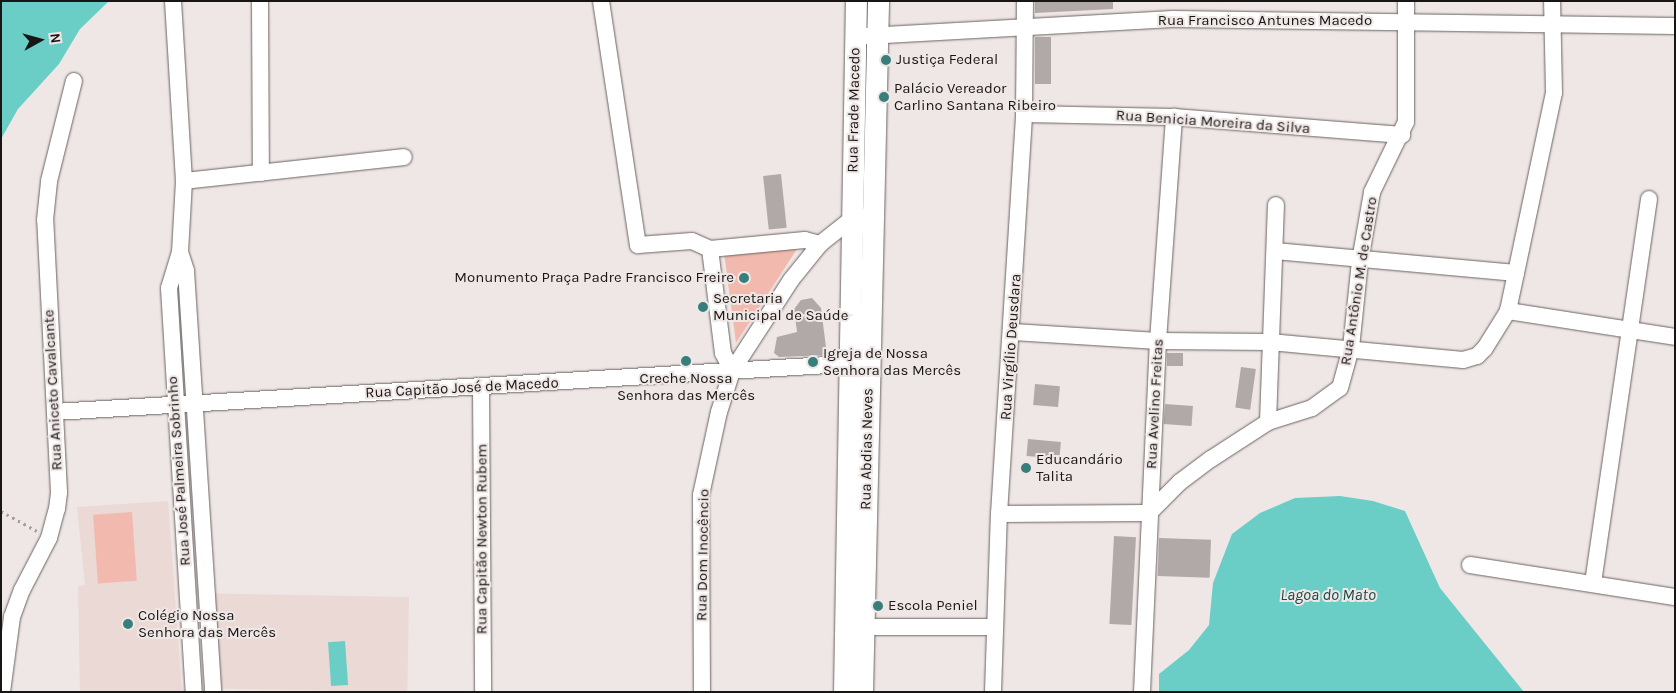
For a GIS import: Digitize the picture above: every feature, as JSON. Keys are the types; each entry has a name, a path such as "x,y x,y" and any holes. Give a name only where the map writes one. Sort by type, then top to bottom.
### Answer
{"main road":[{"name":"Rua Frade Macedo","path":"852,218 856,1"},
{"name":"Rua Frade Macedo","path":"872,205 878,1"},
{"name":"Rua Abdias Neves","path":"859,364 872,205"},
{"name":"Rua Abdias Neves","path":"844,692 856,554 859,364 852,218"},
{"name":"Rua Abdias Neves","path":"856,554 864,627 862,692"}],"street":[{"name":"Rua José Palmeira Sobrinho","path":"173,1 184,181 180,252 169,288 194,692"},
{"path":"260,1 261,172"},
{"path":"601,1 638,244 692,241 710,249 805,240 820,244"},
{"name":"Rua Virgílio Deusdara","path":"993,692 993,626 999,514 1013,332 1024,114 1025,1"},
{"name":"Rua Antônio M. de Castro","path":"1268,422 1312,408 1340,388 1351,348 1360,261 1372,192 1379,173 1402,135 1406,122 1406,1"},
{"path":"1013,332 1158,341 1270,342 1467,360 1485,348 1508,311 1554,93 1552,1"},
{"name":"Rua Francisco Antunes Macedo","path":"856,36 1173,19 1675,26"},
{"name":"Rua Aniceto Cavalcante","path":"2,692 12,617 22,590 49,538 59,492 50,360 46,201 74,81"},
{"name":"Rua Benicia Moreira da Silva","path":"1024,114 1174,117 1402,135"},
{"name":"Rua Avelino Freitas","path":"1142,692 1158,341 1174,117"},
{"path":"184,181 404,157"},
{"path":"1593,583 1649,199"},
{"name":"Rua Dom Inocêncio","path":"702,692 701,495 719,412 732,371 791,280 820,244 852,218 872,205"},
{"path":"999,514 1149,513 1180,482 1268,422 1276,205"},
{"path":"710,249 723,353 732,371"},
{"name":"Rua José Palmeira Sobrinho","path":"180,252 186,271 213,692"},
{"path":"1275,252 1360,261 1516,273"},
{"path":"1508,311 1675,337"},
{"name":"Rua Capitão José de Macedo","path":"55,412 175,406 195,410 481,387 859,364"},
{"name":"Rua Capitão Newton Rubem","path":"481,387 483,692"},
{"path":"195,410 218,692"},
{"path":"184,549 203,548"},
{"path":"1470,565 1675,597"},
{"path":"864,627 993,626"}],"path":[{"path":"1,511 49,538"}],"shaded area":[{"path":"799,246 736,343 724,253"},
{"name":"Colégio Nossa Senhora das Mercês","path":"168,501 182,692 80,692 78,586 85,585 77,507"},
{"path":"132,512 137,581 98,584 93,515"},
{"name":"Colégio Nossa Senhora das Mercês","path":"214,594 409,597 407,692 212,689"}],"water":[{"path":"1,1 109,1 80,29 59,64 18,109 1,139"},
{"name":"Lagoa do Mato","path":"1340,496 1373,501 1405,511 1440,588 1524,692 1159,692 1159,674 1189,650 1209,625 1213,583 1232,534 1260,513 1295,498"},
{"path":"345,641 348,685 331,686 328,642"}],"building":[{"path":"1035,1 1113,1 1113,9 1035,13"},
{"path":"1035,37 1051,37 1051,84 1035,84"},
{"path":"781,174 787,228 769,230 763,176"},
{"path":"812,298 821,308 827,355 779,357 774,353 777,337 797,332 794,309 801,300"},
{"path":"1167,353 1183,353 1183,366 1167,366"},
{"path":"1241,367 1256,369 1250,410 1235,408"},
{"path":"1035,384 1060,386 1058,407 1033,405"},
{"path":"1165,404 1193,406 1192,426 1164,424"},
{"path":"1028,439 1061,442 1059,459 1027,456"},
{"path":"1114,536 1136,537 1131,625 1109,624"},
{"path":"1159,538 1211,540 1210,578 1158,576"}],"place":[{"name":"Justiça Federal","path":"886,60"},
{"name":"Palácio Vereador Carlino Santana Ribeiro","path":"884,97"},
{"name":"Monumento Praça Padre Francisco Freire","path":"744,278"},
{"name":"Secretaria Municipal de Saúde","path":"703,307"},
{"name":"Creche Nossa Senhora das Mercês","path":"686,361"},
{"name":"Igreja de Nossa Senhora das Mercês","path":"813,362"},
{"name":"Educandário Talita","path":"1026,468"},
{"name":"Escola Peniel","path":"878,606"},
{"name":"Colégio Nossa Senhora das Mercês","path":"128,624"}]}
